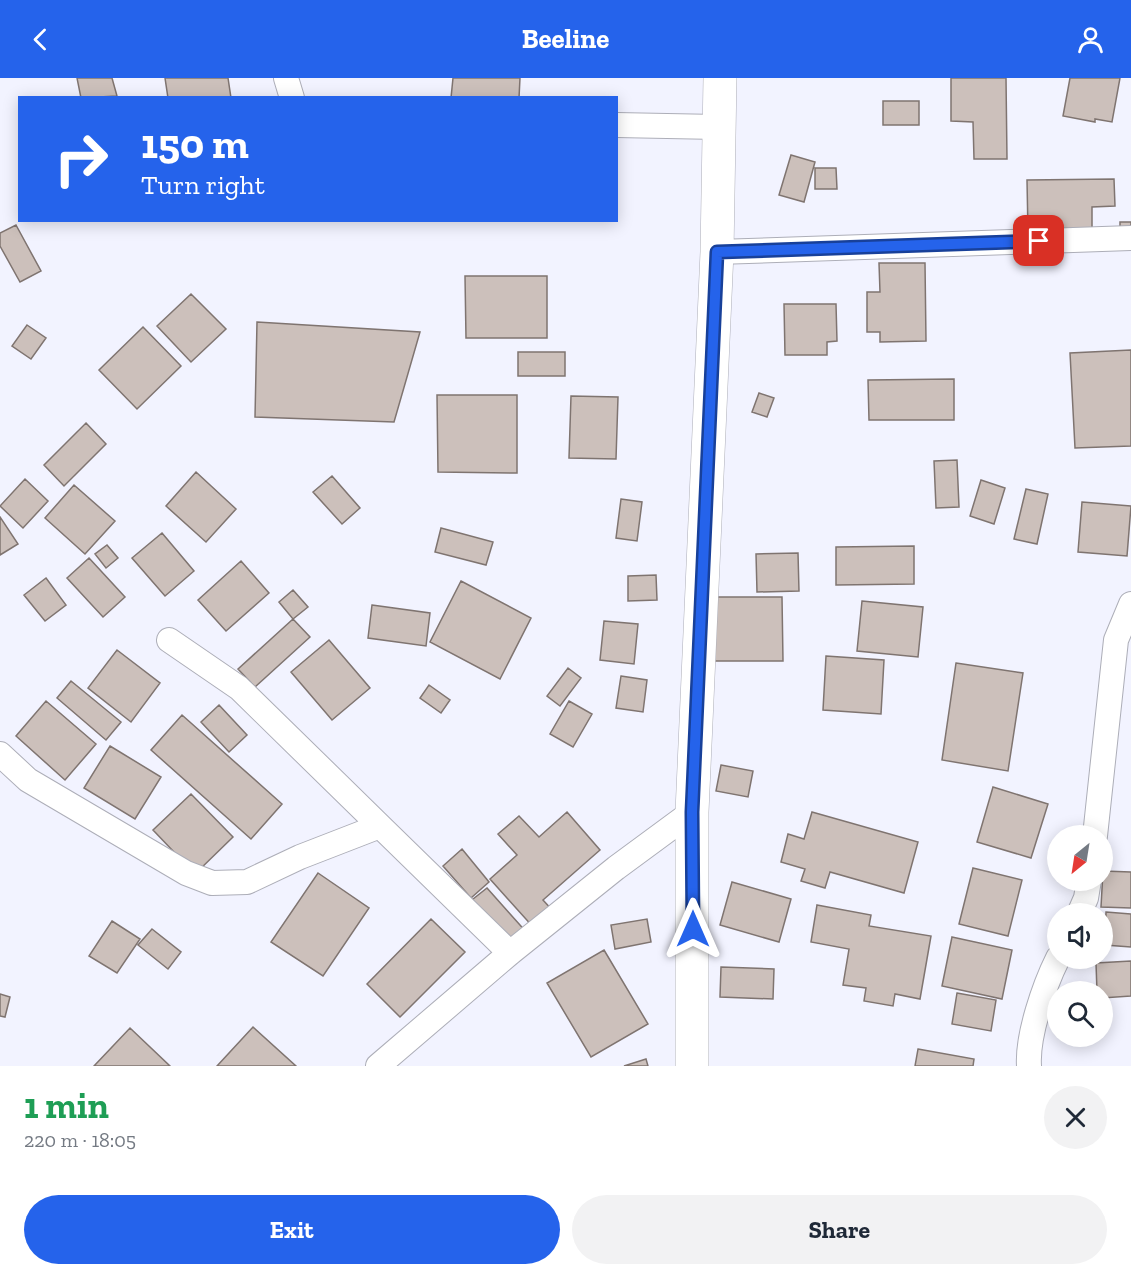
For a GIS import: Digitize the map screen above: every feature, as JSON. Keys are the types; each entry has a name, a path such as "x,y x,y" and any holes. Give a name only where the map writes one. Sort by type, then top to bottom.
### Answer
{"street":[{"path":"286,78 291,96"},
{"path":"692,1066 692,812 717,252 720,78"},
{"path":"618,125 718,126"},
{"path":"717,252 1131,238"},
{"path":"1096,825 1116,640 1131,604"},
{"path":"169,640 239,688 510,953"},
{"path":"0,754 28,780 186,873 212,884 247,882 300,857 380,826"},
{"path":"378,1066 510,953 616,868 692,812"},
{"path":"1029,1066 1028,1052 1052,969"}],"building":[{"path":"77,78 112,78 117,96 81,96"},
{"path":"165,78 228,78 231,96 168,96"},
{"path":"453,78 520,78 519,96 451,96"},
{"path":"951,78 1006,78 1007,159 974,159 973,122 951,121"},
{"path":"1070,78 1120,78 1112,122 1095,119 1095,122 1063,116"},
{"path":"883,101 919,101 919,125 883,125"},
{"path":"791,155 815,162 804,202 779,195"},
{"path":"815,168 836,168 837,189 815,189"},
{"path":"1114,179 1115,206 1092,207 1092,232 1028,232 1027,180"},
{"path":"1120,222 1131,222 1131,237 1120,237"},
{"path":"16,225 41,271 20,282 0,246 0,233"},
{"path":"879,263 925,263 926,341 880,342 880,332 867,332 867,292 880,292"},
{"path":"465,276 547,276 547,338 466,338"},
{"path":"191,294 226,329 191,362 157,326"},
{"path":"784,304 836,304 837,341 827,342 827,355 785,355"},
{"path":"257,322 420,332 394,422 255,417"},
{"path":"27,325 46,338 31,359 12,346"},
{"path":"143,327 181,366 137,409 99,370"},
{"path":"1131,350 1131,446 1075,448 1070,353"},
{"path":"518,352 565,352 565,376 518,376"},
{"path":"954,379 954,420 869,420 868,380"},
{"path":"759,393 774,398 767,417 752,412"},
{"path":"437,395 517,395 517,473 438,472"},
{"path":"571,396 618,397 616,459 569,458"},
{"path":"86,423 106,444 64,486 44,465"},
{"path":"957,460 959,507 936,508 934,461"},
{"path":"196,472 236,509 206,542 166,506"},
{"path":"332,476 360,508 342,524 313,492"},
{"path":"25,479 48,501 23,528 0,506"},
{"path":"981,480 1005,488 994,524 970,516"},
{"path":"74,485 115,521 85,554 45,518"},
{"path":"1026,489 1048,494 1037,544 1014,539"},
{"path":"621,499 642,502 637,541 616,538"},
{"path":"1082,502 1131,506 1127,556 1078,552"},
{"path":"0,517 18,544 0,555"},
{"path":"441,528 493,542 486,565 435,552"},
{"path":"162,533 194,571 165,596 132,558"},
{"path":"107,545 118,558 106,568 95,554"},
{"path":"914,546 914,584 836,585 836,547"},
{"path":"798,553 799,591 757,592 756,554"},
{"path":"89,558 125,597 103,617 67,578"},
{"path":"241,561 269,593 226,631 198,600"},
{"path":"656,575 657,600 628,601 628,576"},
{"path":"46,578 66,605 45,621 24,595"},
{"path":"461,581 531,618 500,679 430,642"},
{"path":"293,590 308,607 293,619 279,602"},
{"path":"709,597 782,597 783,661 710,661"},
{"path":"862,601 923,607 918,657 857,651"},
{"path":"372,605 430,613 426,646 368,638"},
{"path":"293,619 310,637 255,687 238,669"},
{"path":"604,621 638,624 634,664 600,660"},
{"path":"329,640 370,688 332,720 291,672"},
{"path":"117,650 160,683 131,722 88,688"},
{"path":"826,656 884,660 881,714 823,710"},
{"path":"956,663 1023,673 1008,771 942,760"},
{"path":"568,668 581,678 560,706 547,696"},
{"path":"621,676 647,680 643,712 616,708"},
{"path":"71,681 121,722 106,740 57,698"},
{"path":"429,685 450,700 441,713 420,698"},
{"path":"46,701 96,744 65,780 16,736"},
{"path":"569,701 592,714 573,747 550,734"},
{"path":"219,705 247,735 229,752 201,722"},
{"path":"182,715 282,804 251,839 151,750"},
{"path":"110,746 161,777 135,819 84,788"},
{"path":"721,765 753,771 748,797 716,791"},
{"path":"993,787 1048,804 1031,858 977,842"},
{"path":"191,794 233,837 195,874 153,830"},
{"path":"567,812 600,850 543,900 553,911 534,928 490,879 517,855 498,834 519,816 539,837"},
{"path":"812,812 918,842 904,893 830,872 825,888 801,881 805,869 781,862 788,834 804,839"},
{"path":"462,849 489,882 471,898 443,866"},
{"path":"973,868 1022,880 1008,936 959,924"},
{"path":"1113,871 1131,872 1131,908 1113,907 1113,903 1101,903 1102,891 1113,891"},
{"path":"318,873 369,908 323,976 271,942"},
{"path":"732,882 791,899 779,942 720,925"},
{"path":"487,888 528,934 510,950 468,903"},
{"path":"817,905 871,915 869,926 931,936 920,999 895,994 893,1006 864,1001 866,988 843,985 849,949 811,942"},
{"path":"1113,913 1131,914 1131,947 1113,946"},
{"path":"431,919 465,952 400,1017 367,984"},
{"path":"647,919 651,942 615,949 611,925"},
{"path":"112,921 140,939 117,973 89,956"},
{"path":"152,929 181,952 168,969 138,945"},
{"path":"952,937 1012,950 1002,999 942,986"},
{"path":"604,950 648,1024 591,1057 547,983"},
{"path":"1131,961 1131,996 1113,997 1113,981 1097,981 1096,969 1113,969 1113,962"},
{"path":"721,967 774,969 773,999 720,997"},
{"path":"957,993 996,1000 991,1031 952,1024"},
{"path":"0,994 10,997 5,1017 0,1016"},
{"path":"253,1027 296,1066 217,1066"},
{"path":"130,1028 170,1066 94,1066"},
{"path":"918,1049 974,1059 973,1066 915,1066"},
{"path":"646,1059 648,1066 624,1066"}],"route":[{"path":"693,929 692,812 717,252 1039,241"}]}
